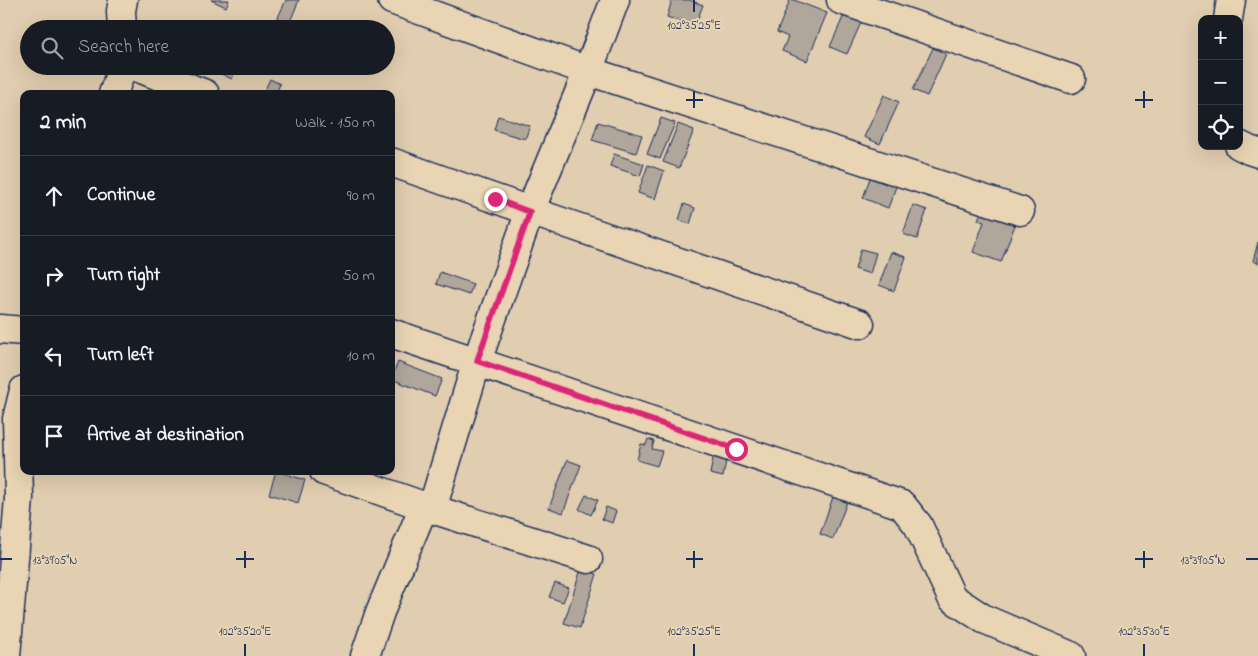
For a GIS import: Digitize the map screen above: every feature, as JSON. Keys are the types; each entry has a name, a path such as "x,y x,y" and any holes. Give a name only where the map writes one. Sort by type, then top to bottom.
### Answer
{"street":[{"path":"122,20 123,0"},
{"path":"392,0 588,72 1020,211"},
{"path":"364,656 380,612 428,507 530,212 588,72 615,0"},
{"path":"841,0 1071,79"},
{"path":"1229,15 1231,0"},
{"path":"114,90 120,75"},
{"path":"157,75 195,90"},
{"path":"1243,147 1258,153"},
{"path":"395,163 530,212 860,324"},
{"path":"0,329 20,331"},
{"path":"395,333 902,506 918,525 952,598 984,619 1071,656"},
{"path":"6,656 7,540 18,498 17,419 20,407"},
{"path":"336,475 588,559"}],"building":[{"path":"211,0 229,0 226,7"},
{"path":"286,0 299,0 291,20 277,20"},
{"path":"672,0 689,0 703,5 695,26 667,17"},
{"path":"790,0 827,13 807,61 782,51 788,37 777,32"},
{"path":"847,8 864,16 847,54 830,47"},
{"path":"933,48 946,54 927,96 913,90"},
{"path":"223,75 234,75 232,79"},
{"path":"270,79 280,84 278,90 265,90"},
{"path":"884,95 899,102 880,144 864,137"},
{"path":"498,116 530,126 525,139 494,130"},
{"path":"661,118 675,123 660,159 647,154"},
{"path":"598,122 642,135 636,153 592,140"},
{"path":"678,124 694,130 679,168 663,162"},
{"path":"614,154 644,164 640,176 610,166"},
{"path":"648,165 664,171 655,199 638,193"},
{"path":"870,178 886,184 887,181 897,184 888,208 863,198"},
{"path":"684,204 695,208 690,224 679,220"},
{"path":"913,205 927,210 917,239 903,234"},
{"path":"981,212 1015,225 1001,262 973,252 984,222 978,220"},
{"path":"1258,242 1258,263 1253,261"},
{"path":"861,249 876,253 870,274 855,269"},
{"path":"891,252 906,257 894,291 879,285"},
{"path":"440,272 473,284 469,295 436,284"},
{"path":"398,362 442,379 435,396 395,381 395,369"},
{"path":"648,439 654,441 652,449 662,451 657,466 637,460 641,444 646,445"},
{"path":"715,448 728,450 723,477 710,474"},
{"path":"567,460 581,465 563,513 549,508"},
{"path":"275,475 289,475 305,480 298,503 269,494"},
{"path":"586,495 598,500 591,515 579,509"},
{"path":"833,497 847,502 833,539 820,534"},
{"path":"606,507 616,511 612,523 602,519"},
{"path":"581,569 597,574 580,628 564,623"},
{"path":"555,583 569,588 563,602 549,597"}],"route":[{"path":"495,199 530,212 477,361 736,449"}]}
